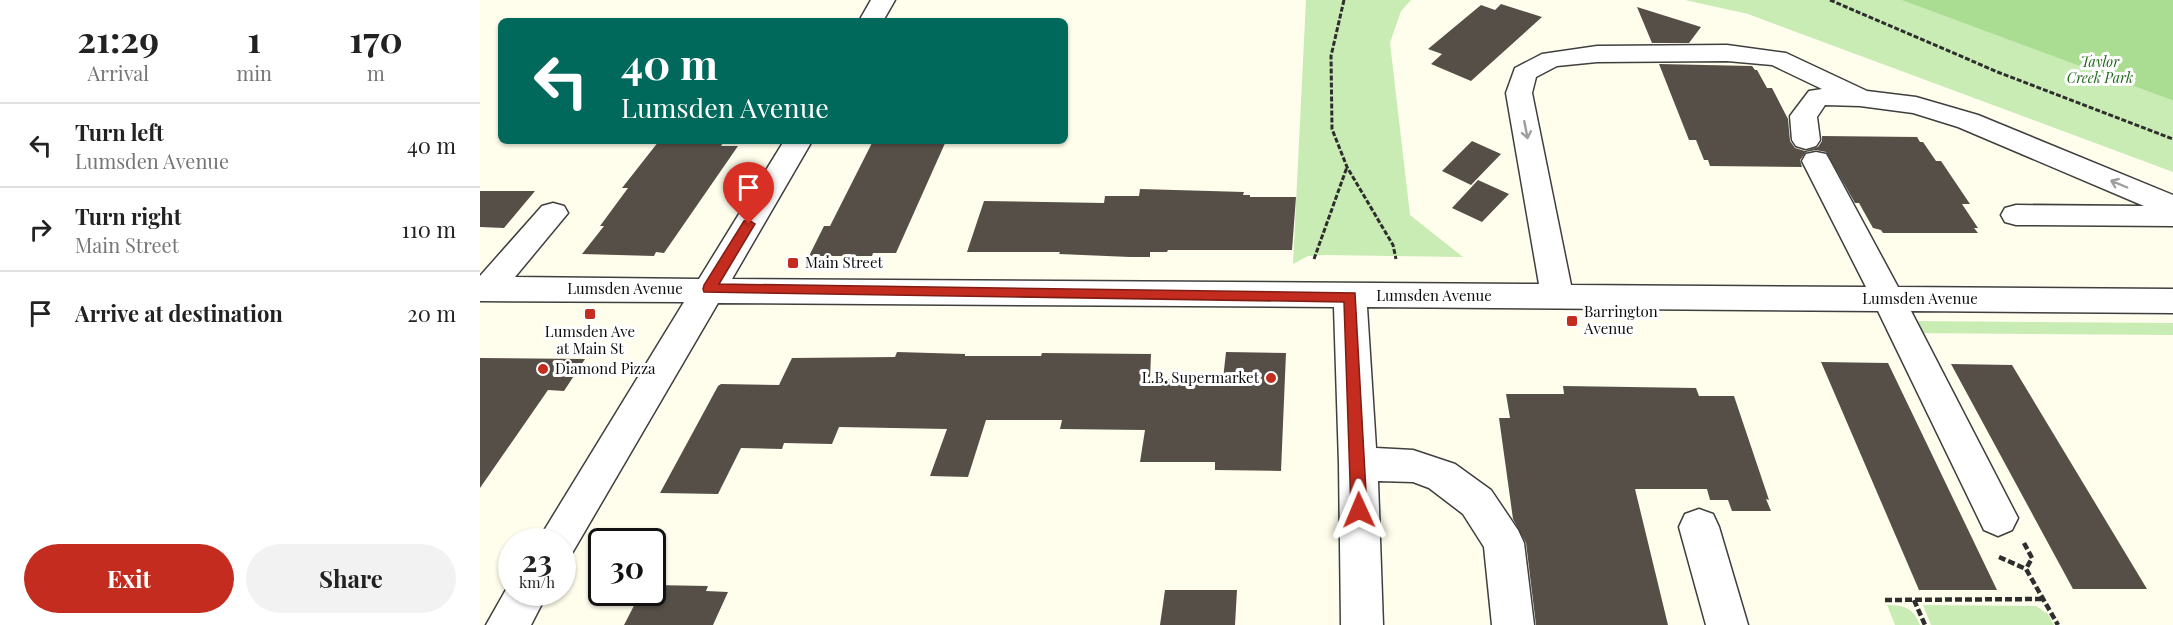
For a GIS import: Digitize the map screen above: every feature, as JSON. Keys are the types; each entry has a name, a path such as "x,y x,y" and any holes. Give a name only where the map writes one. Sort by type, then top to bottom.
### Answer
{"street":[{"path":"873,18 883,0"},
{"path":"1557,296 1519,93 1524,73 1551,59 1597,54 1727,53 1776,58 1861,98"},
{"path":"1998,518 1889,300 1811,151 1803,116 1818,97 1861,98 1916,105 1968,121 2173,206"},
{"path":"565,528 796,144"},
{"path":"483,289 553,213"},
{"path":"2016,215 2173,216"},
{"name":"Lumsden Avenue","path":"483,289 709,289 1350,297 1557,296 2173,301"},
{"path":"1350,297 1358,464 1362,625"},
{"path":"1358,464 1413,466 1442,476 1478,502 1504,543 1512,625"},
{"path":"1699,527 1727,625"},
{"path":"507,625 519,606"}],"path":[{"path":"1344,0 1331,56 1332,129 1347,167 1393,245 1396,259"},
{"path":"1830,0 1890,28 2067,101 2173,140"},
{"path":"1314,259 1347,167"},
{"path":"2026,569 2058,625"},
{"path":"1885,600 2042,600"},
{"path":"1914,600 1925,625"}],"green space":[{"path":"1306,0 1411,0 1401,11 1390,43 1410,215 1463,257 1325,255 1308,256 1293,264"},
{"name":"Taylor Creek Park","path":"1685,0 2173,0 2173,172 1748,14"},
{"path":"1902,0 2173,0 2173,100 2172,100"},
{"path":"1910,321 2173,323 2173,335 1913,333"},
{"path":"1887,605 1908,609 1920,625 1895,625"},
{"path":"1923,605 2036,606 2048,614 2054,625 1931,625"}],"building":[{"path":"1501,4 1542,17 1471,81 1431,64 1442,54 1428,49 1481,5 1495,10"},
{"path":"1637,7 1701,27 1689,43 1652,43"},
{"path":"1659,64 1752,66 1757,70 1767,88 1772,88 1788,119 1790,141 1795,148 1805,151 1818,147 1822,136 1917,137 1936,161 1941,161 1970,204 1962,204 1978,228 1974,228 1978,233 1883,233 1873,228 1859,203 1855,203 1826,152 1816,150 1806,152 1800,160 1802,167 1710,166 1708,160 1704,160 1696,140 1689,140"},
{"path":"1472,141 1501,154 1471,185 1442,171"},
{"path":"657,144 738,146 664,253 656,252 654,256 582,254 604,226 600,226 628,188 622,188"},
{"path":"871,144 945,144 896,253 873,253 872,256 809,256 824,226 830,226"},
{"path":"1478,180 1509,194 1482,222 1452,208"},
{"path":"1140,189 1244,192 1243,195 1250,195 1250,197 1296,197 1292,250 1168,250 1167,252 1150,252 1150,257 1059,254 1060,252 967,252 984,201 1104,203 1105,196 1139,196"},
{"path":"480,191 535,191 504,228 480,227"},
{"path":"897,352 965,354 965,356 1041,356 1042,353 1151,354 1150,379 1223,379 1226,352 1286,353 1281,471 1215,470 1215,462 1140,462 1145,430 1060,429 1062,420 986,420 968,477 930,476 947,429 839,427 832,444 784,443 782,449 741,448 718,494 660,493 721,384 779,385 792,358 895,357"},
{"path":"480,358 585,359 564,391 548,390 480,488"},
{"path":"1821,362 1888,363 1997,590 1919,590"},
{"path":"1951,364 2012,365 2147,589 2073,589"},
{"path":"1563,386 1696,388 1699,396 1734,396 1771,511 1732,511 1728,500 1710,500 1707,489 1635,489 1668,625 1536,625 1526,543 1513,519 1499,418 1510,418 1506,394 1564,394"},
{"path":"666,585 708,586 706,591 728,592 713,625 624,625 634,606 666,606"},
{"path":"1165,590 1237,590 1235,625 1160,625"}],"place":[{"name":"Main Street","path":"793,263"},
{"name":"Lumsden Ave at Main St","path":"590,314"},
{"name":"Barrington Avenue","path":"1572,321"},
{"name":"Diamond Pizza","path":"543,369"},
{"name":"L.B. Supermarket","path":"1271,378"}],"route":[{"path":"749,224 709,289 1350,297 1359,510"}]}
